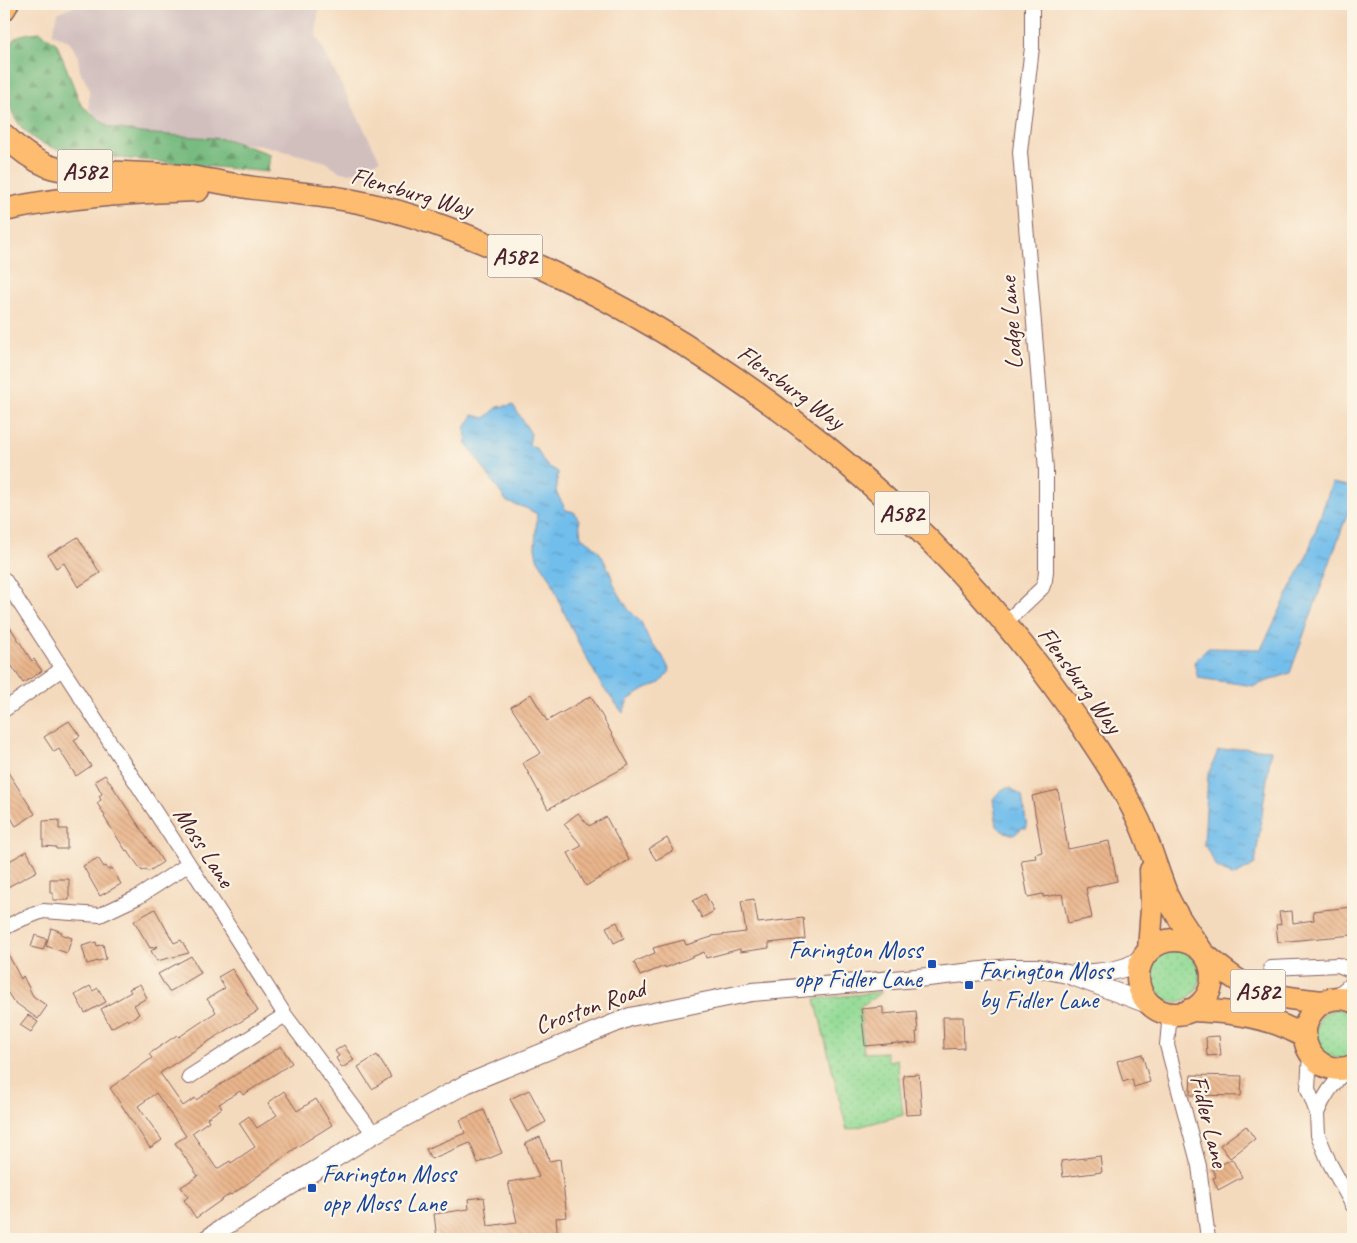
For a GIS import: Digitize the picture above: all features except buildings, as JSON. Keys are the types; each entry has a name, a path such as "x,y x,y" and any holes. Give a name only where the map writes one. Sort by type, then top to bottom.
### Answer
{"highway":[{"path":"4,9 7,4"},
{"name":"Flensburg Way","path":"4,135 30,157 54,168 176,175 254,188 320,195 377,206 431,222 496,247 567,280 644,321 731,376 838,456 878,492 972,585 1005,623 1082,726 1126,796 1147,839 1173,907 1203,952"},
{"name":"Flensburg Way","path":"4,210 41,202 88,196 134,192 254,188"},
{"name":"Flensburg Way","path":"1146,954 1152,908 1152,878 1147,839"},
{"name":"A582","path":"1203,952 1209,963 1212,981 1210,990 1199,1005 1171,1010 1145,998 1138,980 1139,971 1146,954 1161,942 1171,940 1190,943 1203,952 1234,978 1264,993 1291,999 1342,997"},
{"name":"A582","path":"1342,997 1314,1008 1308,1016 1305,1026 1307,1045 1318,1061 1327,1066 1337,1069 1351,1067"},
{"name":"Croston Road","path":"1171,1010 1236,1013 1273,1022 1307,1045"}],"street":[{"name":"Lodge Lane","path":"1005,623 1042,588 1046,571 1046,470 1020,152 1032,47 1032,4"},
{"name":"Moss Lane","path":"4,579 285,1015 374,1134"},
{"path":"4,710 62,669"},
{"path":"4,928 22,918 44,911 100,915 138,897 189,864"},
{"name":"Croston Road","path":"1067,974 1115,970 1128,966 1146,954"},
{"path":"1271,968 1338,965 1353,971"},
{"name":"Croston Road","path":"208,1239 227,1225 374,1134 466,1084 630,1017 761,992 1009,968 1038,968 1067,974 1171,1010"},
{"name":"Fidler Lane","path":"1171,1010 1167,1045 1199,1166 1208,1239"},
{"path":"189,1078 285,1015"},
{"path":"1307,1045 1308,1089 1316,1113 1318,1135 1329,1162 1353,1206"},
{"path":"1316,1113 1332,1084 1351,1067"}],"shaded area":[{"path":"75,4 319,4 316,35 380,160 352,173 340,172 326,162 261,145 117,136 102,126 89,108 89,87 80,72 78,56 69,41 52,34 58,13 71,8"}],"green space":[{"path":"40,32 57,44 81,105 109,127 140,133 226,139 270,154 268,172 87,155 53,148 38,141 24,130 12,111 8,100 5,75 8,51 12,41 22,35"},
{"path":"1174,950 1184,952 1192,958 1198,966 1200,976 1198,986 1192,994 1184,1000 1174,1002 1164,1000 1156,994 1150,986 1148,976 1150,966 1156,958 1164,952"},
{"path":"882,992 860,1007 864,1053 886,1052 888,1061 897,1059 903,1115 847,1130 815,999"},
{"path":"1333,1009 1349,1010 1353,1013 1352,1056 1339,1058 1329,1056 1325,1054 1314,1039 1320,1017"}],"water":[{"path":"513,405 531,434 529,445 537,449 545,464 558,472 556,492 566,510 574,512 579,520 581,537 592,544 600,553 610,572 614,585 628,609 641,622 651,644 662,655 670,671 660,683 628,700 623,713 602,686 581,648 561,606 551,579 537,558 535,547 537,514 507,502 467,444 465,428 473,415 485,418 498,407"},
{"path":"1332,483 1353,487 1353,498 1290,673 1254,686 1198,678 1194,662 1208,648 1261,649 1307,555"},
{"path":"1241,748 1271,750 1255,864 1234,876 1217,867 1204,844 1208,775 1218,751"},
{"path":"1005,788 1011,788 1022,796 1027,828 1022,828 1014,835 1002,831 997,826 993,799"}],"place":[{"name":"Farington Moss opp Fidler Lane","path":"932,964"},
{"name":"Farington Moss by Fidler Lane","path":"969,985"},
{"name":"Farington Moss opp Moss Lane","path":"312,1188"}]}
